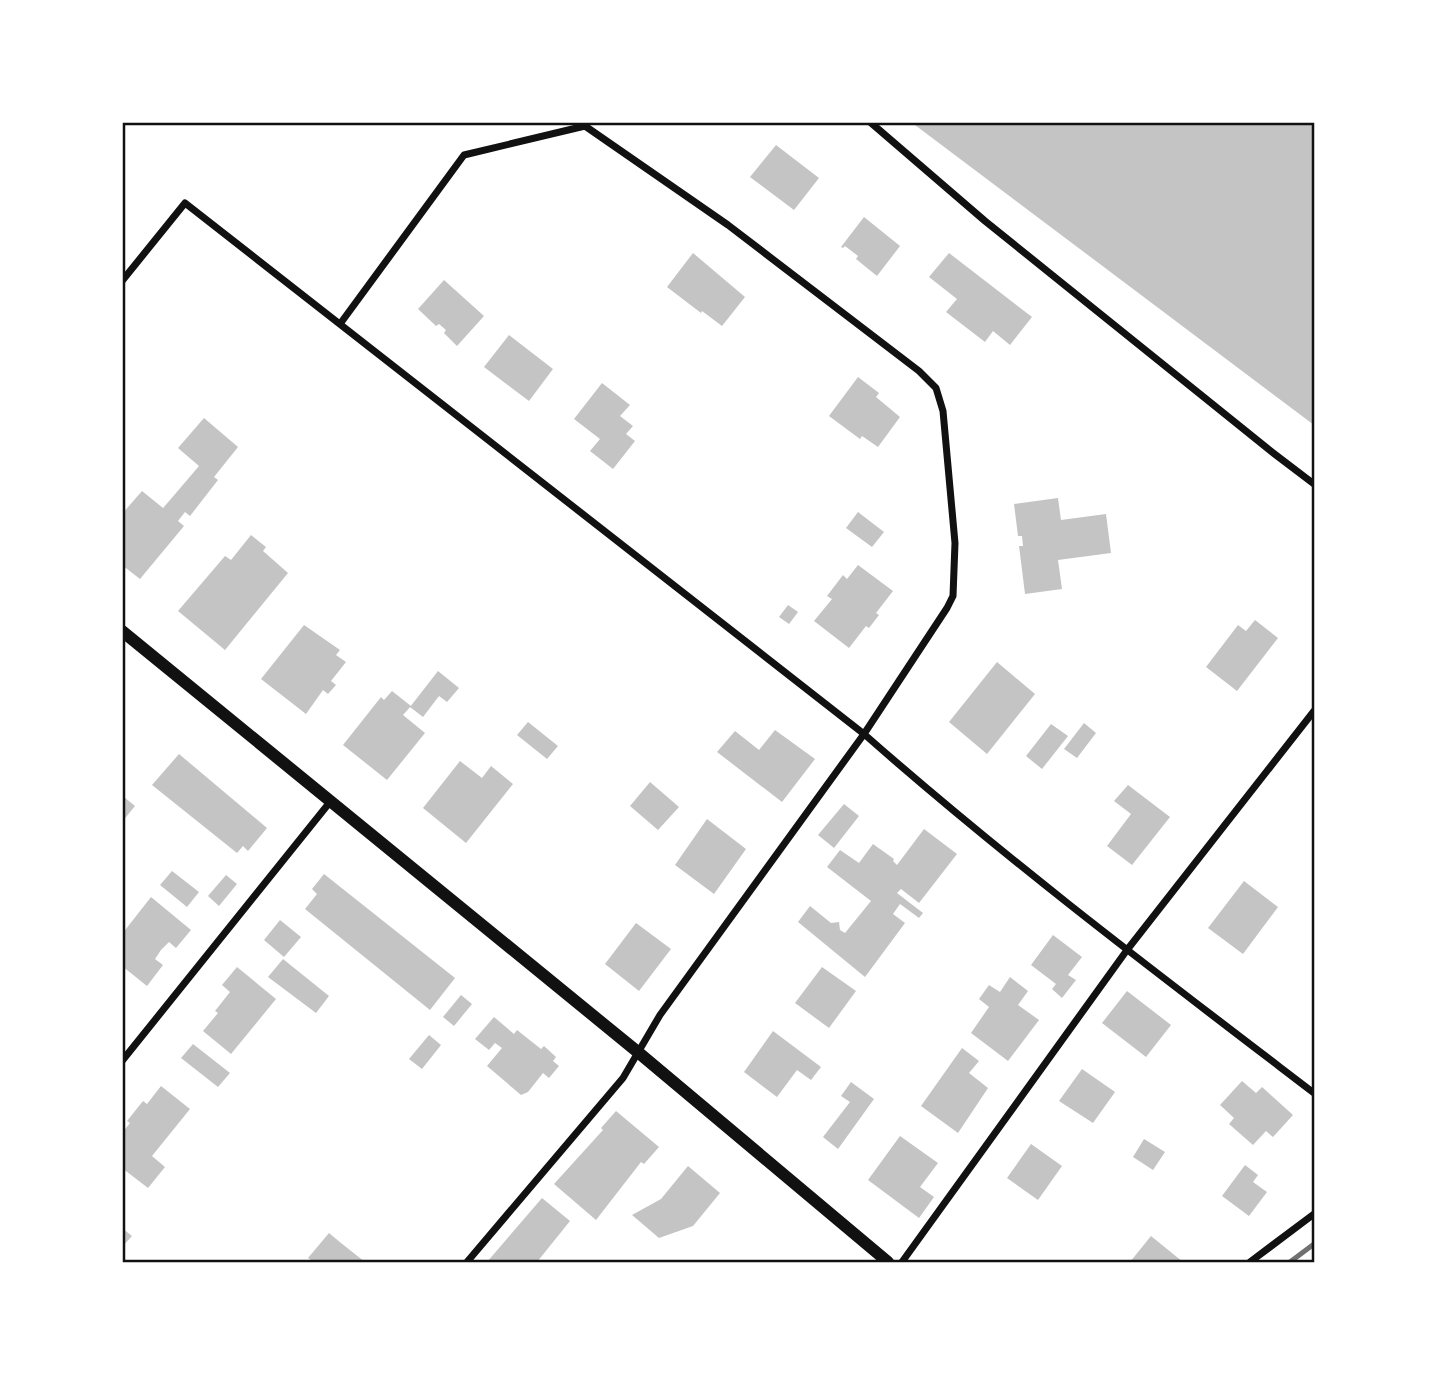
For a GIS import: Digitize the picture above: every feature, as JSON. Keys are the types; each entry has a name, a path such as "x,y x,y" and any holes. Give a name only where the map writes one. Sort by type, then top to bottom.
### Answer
{"street":[{"path":"870,122 985,221 1314,484"},
{"path":"340,324 464,155 584,125 728,225 919,371 936,388 943,411 955,543 953,596 864,734 660,1015 621,1081 467,1262"},
{"path":"122,281 185,203 864,734 936,798 1127,950 1314,1093"},
{"path":"122,631 639,1053 888,1262"},
{"path":"902,1262 1127,950 1314,711"},
{"path":"122,1060 330,802"},
{"path":"1250,1262 1314,1214"}],"building":[{"path":"911,122 1314,122 1314,425"},
{"path":"776,145 819,178 794,210 750,177"},
{"path":"864,217 900,246 877,276 856,259 858,256 845,246 841,247"},
{"path":"693,253 745,297 722,326 667,287"},
{"path":"949,253 1032,317 1010,345 993,331 985,342 946,312 957,299 929,277"},
{"path":"444,280 484,316 457,346 444,333 446,330 439,324 436,326 418,309"},
{"path":"509,335 553,369 529,401 484,367"},
{"path":"858,377 879,393 876,397 900,417 878,447 862,436 860,439 829,416"},
{"path":"602,383 630,405 620,416 633,426 626,434 635,441 613,469 590,451 600,439 574,419"},
{"path":"204,418 238,447 214,477 218,480 190,516 185,512 178,521 184,526 140,579 122,565 122,514 142,491 163,508 170,500 199,466 178,448"},
{"path":"1058,498 1061,520 1106,514 1111,553 1058,560 1062,589 1025,594 1019,546 1023,546 1022,536 1018,536 1014,504"},
{"path":"858,512 884,532 872,547 846,528"},
{"path":"251,535 266,547 263,551 288,573 225,650 178,611 225,556 231,560"},
{"path":"858,565 893,591 876,613 879,615 869,628 866,626 849,648 814,621 832,599 827,596 843,575 847,579"},
{"path":"788,605 798,612 789,624 779,617"},
{"path":"1255,620 1278,638 1237,691 1206,667 1238,625 1246,631"},
{"path":"304,625 340,650 336,655 346,662 331,681 336,685 328,694 323,690 306,714 261,679"},
{"path":"997,662 1035,694 987,754 949,722"},
{"path":"438,671 459,688 447,702 439,696 423,717 410,707"},
{"path":"392,691 411,706 403,715 425,733 387,780 343,745 381,697 384,700"},
{"path":"528,722 558,746 547,759 517,735"},
{"path":"1084,723 1096,733 1077,758 1064,749"},
{"path":"1051,724 1068,736 1042,769 1026,756"},
{"path":"775,730 815,759 782,802 717,752 735,731 759,750"},
{"path":"179,754 267,828 248,851 243,846 237,853 152,785"},
{"path":"460,761 482,778 491,766 513,784 466,843 423,808"},
{"path":"650,782 679,807 658,830 630,806"},
{"path":"1128,785 1170,817 1132,865 1107,846 1131,814 1114,801"},
{"path":"124,797 135,806 122,822 122,799"},
{"path":"844,804 859,816 834,848 818,835"},
{"path":"707,819 746,849 714,894 675,865"},
{"path":"924,829 957,854 919,903 901,889 897,893 923,913 919,918 900,904 893,914 905,923 865,977 798,922 810,906 831,923 839,922 840,930 845,933 871,901 827,867 840,850 859,863 873,844 894,859 897,865"},
{"path":"172,871 199,892 187,907 160,885"},
{"path":"324,874 455,978 430,1010 305,909 317,894 312,889"},
{"path":"226,875 237,884 219,906 208,896"},
{"path":"1244,881 1278,907 1243,954 1208,928"},
{"path":"151,897 191,930 176,948 169,942 161,950 155,959 163,965 147,986 122,966 122,934"},
{"path":"280,920 301,937 284,957 264,940"},
{"path":"636,923 671,949 639,991 605,964"},
{"path":"1053,935 1082,957 1068,975 1076,980 1062,998 1052,989 1056,984 1031,965"},
{"path":"283,959 329,996 316,1013 268,977"},
{"path":"237,967 276,999 231,1054 203,1031 230,992 222,985"},
{"path":"822,967 856,991 829,1028 795,1003"},
{"path":"1010,977 1028,991 1018,1005 1039,1020 1008,1061 971,1033 989,1007 979,999 989,985 1000,992"},
{"path":"1127,991 1171,1025 1146,1057 1102,1023"},
{"path":"461,995 472,1004 454,1026 443,1017"},
{"path":"494,1017 514,1034 517,1030 541,1049 544,1046 556,1057 553,1061 559,1066 549,1078 543,1073 528,1092 521,1095 487,1066 502,1048 495,1043 489,1050 475,1039"},
{"path":"773,1031 821,1067 811,1080 797,1070 777,1097 744,1072"},
{"path":"429,1035 441,1045 422,1069 409,1059"},
{"path":"193,1044 230,1073 218,1087 181,1058"},
{"path":"962,1048 979,1061 969,1073 988,1088 958,1133 921,1106"},
{"path":"1082,1069 1115,1092 1093,1123 1059,1101"},
{"path":"1242,1081 1256,1093 1262,1087 1293,1115 1273,1137 1266,1131 1253,1145 1229,1124 1234,1118 1220,1105"},
{"path":"851,1082 874,1099 838,1149 823,1137 850,1102 841,1096"},
{"path":"161,1086 190,1109 152,1156 165,1167 148,1188 122,1168 122,1133 130,1123 127,1121 143,1101 147,1104"},
{"path":"616,1111 659,1147 644,1164 641,1162 596,1220 554,1184 603,1130 601,1128"},
{"path":"900,1136 938,1163 920,1187 934,1197 919,1218 868,1180"},
{"path":"1144,1139 1165,1152 1153,1170 1133,1157"},
{"path":"1031,1144 1062,1166 1038,1200 1007,1178"},
{"path":"1245,1165 1258,1175 1253,1182 1267,1192 1249,1216 1222,1196"},
{"path":"688,1166 720,1193 693,1226 659,1238 632,1215 661,1199"},
{"path":"542,1198 570,1221 537,1262 487,1262"},
{"path":"122,1228 132,1236 122,1247"},
{"path":"329,1233 365,1262 314,1262 308,1258"},
{"path":"1151,1236 1183,1262 1130,1262"}],"railway":[{"path":"1290,1262 1314,1244"}]}
